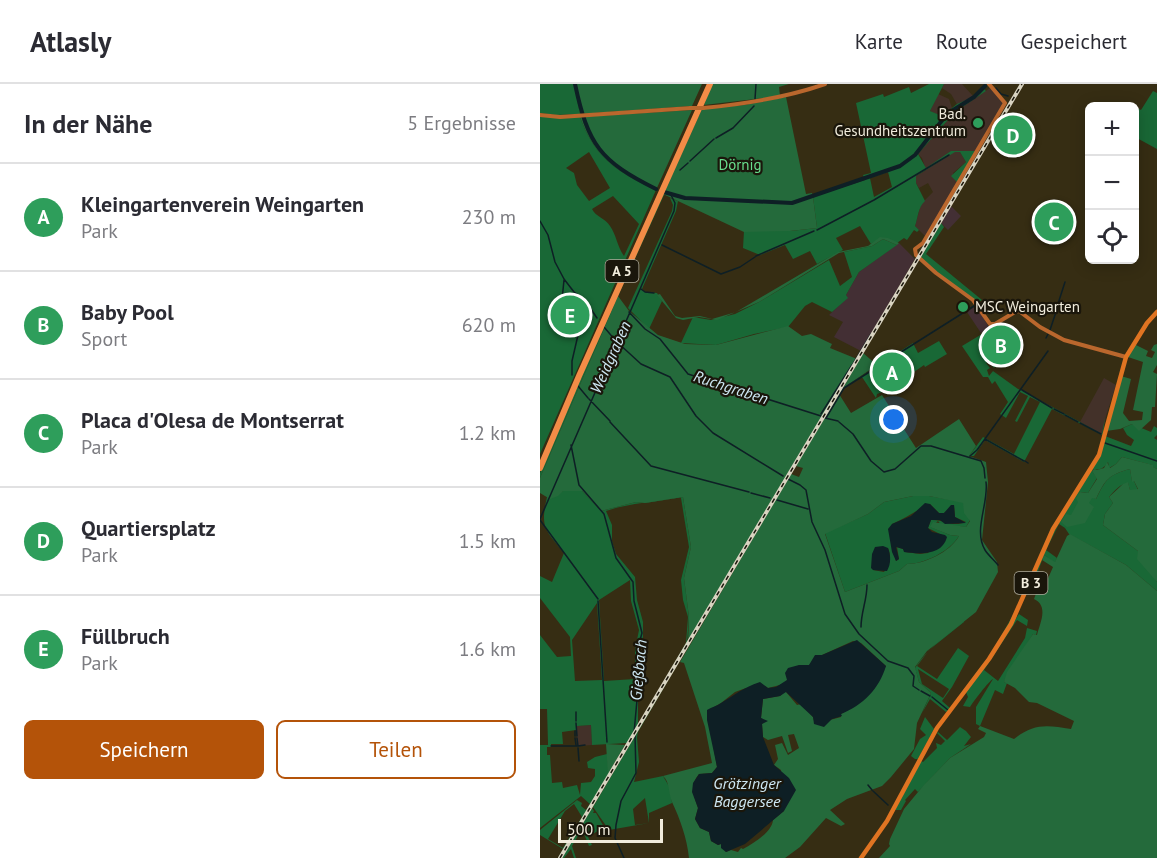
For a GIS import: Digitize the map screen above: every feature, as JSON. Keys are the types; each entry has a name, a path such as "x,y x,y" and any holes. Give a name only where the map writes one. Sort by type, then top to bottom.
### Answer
{"highway":[{"name":"A 5","path":"540,459 580,365 708,84"},
{"name":"A 5","path":"540,468 708,84"}],"main road":[{"path":"540,115 582,116 703,108 765,101 825,84"},
{"path":"990,86 1006,101 923,243 915,249 916,256 973,300 987,321 992,324 1017,311 1040,327 1065,340 1126,357"},
{"name":"B 3","path":"861,858 887,821 932,736 1005,634 1023,602 1053,530 1100,450 1126,357 1147,323 1157,312"}],"shaded area":[{"path":"944,84 962,84 973,96 958,106 951,94 942,88"},
{"path":"1021,84 1024,84 593,807 593,801"},
{"path":"990,88 1004,101 1003,105 975,151 960,152 966,162 953,173 958,183 925,236 915,226 921,204 933,192 928,183 919,188 916,183 916,176 926,170 918,154 955,112"},
{"path":"938,94 949,99 952,108 942,117 930,111"},
{"path":"951,206 961,216 948,230 941,223"},
{"path":"899,243 915,259 861,351 834,337 843,322 829,315 847,298 846,295 859,272"},
{"path":"976,306 989,327 981,333 967,312"},
{"path":"1104,378 1116,385 1102,434 1080,422"},
{"path":"591,725 592,745 577,746 576,726"}],"green space":[{"path":"540,84 574,84 580,114 540,113"},
{"path":"574,84 702,84 692,106 580,114"},
{"path":"712,84 789,84 779,87 780,96 704,105"},
{"path":"929,84 944,84 930,111 942,116 957,104 980,94 984,89 986,91 955,112 918,154 926,168 951,151 975,151 958,183 951,176 966,162 960,152 955,152 916,176 916,183 925,201 915,226 919,230 917,232 914,230 907,240 904,238 897,243 884,239 871,244 860,226 836,238 843,250 817,264 810,251 793,259 785,245 760,255 743,248 744,231 790,231 817,228 813,197 865,180 863,175 871,173 856,103 883,94 884,97 909,87 911,93","holes":["888,172 892,187 874,197 870,178"]},
{"path":"1153,91 1157,93 1157,149 1139,139 1139,109 1141,110"},
{"name":"Dörnig","path":"786,97 806,194 812,193 813,197 817,228 744,232 663,194 702,109 744,105"},
{"path":"692,110 656,190 630,177 609,162 593,144 580,117"},
{"path":"540,115 580,117 593,144 609,162 630,177 656,190 540,454","holes":["589,152 610,188 589,201 577,185 574,173 566,168","613,196 639,224 624,256 610,226 592,209"]},
{"path":"663,194 540,478 540,473 574,391"},
{"path":"670,198 678,201 676,211 642,289 645,292 657,293 662,301 649,329 628,308 672,211 673,205"},
{"path":"941,223 944,227 926,254 982,300 977,303 936,273 920,257"},
{"path":"880,237 899,243 897,245 883,239 872,246 839,253 759,302 737,311 838,252 868,246"},
{"path":"883,239 897,245 859,272 846,295 848,298 832,312 812,302 805,306 788,327 716,345 681,343 693,317 711,320 735,314 829,260 840,286 852,277 844,252 872,246"},
{"path":"660,294 675,316 682,318 700,316 712,319 735,312 717,320 699,317 683,320 676,318 657,295"},
{"path":"618,296 629,311 658,335 685,344 716,345 788,326 802,336 811,334 832,344 830,348 857,359 688,643 689,617 684,578 691,547 683,497 645,503 636,502 601,511 582,491 563,491 550,499 540,493 540,478"},
{"path":"982,334 986,341 994,334 1009,345 994,368 989,362 986,363 990,368 987,370 989,376 993,371 1018,389 1102,434 1105,417 1103,434 1102,435 1052,409 1024,462 985,440 974,456 969,456 983,437 1014,454 1040,402 1030,397 1017,422 1015,421 1028,396 1020,392 1006,418 1000,414 1008,402 995,381 992,384 988,377 983,377 962,346"},
{"path":"939,341 947,354 925,367 924,365 890,389 877,394 876,398 862,377 844,388 839,394 843,388 913,343 918,353"},
{"path":"1134,344 1148,351 1146,356 1152,358 1155,352 1151,350 1157,344 1157,365 1153,372 1157,374 1155,407 1152,407 1151,420 1139,431 1132,424 1106,431 1121,376 1131,379 1123,413 1129,421 1142,420 1143,412 1133,410 1143,362 1128,357"},
{"path":"863,353 877,365 843,388"},
{"path":"839,394 851,413 882,395 916,448 959,419 976,446 969,456 986,462 988,482 982,540 997,562 998,572 976,612 927,651 915,667 919,682 931,693 917,723 914,749 882,786 847,799 830,810 845,824 841,826 826,818 800,847 785,858 689,858 683,829 672,802 667,781 663,776 712,763 705,727 684,663 680,662 791,474 799,477 803,468 796,466","holes":["913,496 929,496 963,503 964,513 970,521 966,527 933,522 930,527 959,536 950,547 929,559 907,564 899,571 845,592 825,534 868,514 884,502","853,641 861,643 886,666 865,698 841,714 841,717 815,724 813,717 801,704 797,705 786,692 780,696 763,699 761,718 765,721 762,724 763,737 768,740 782,736 788,753 792,751 788,735 794,734 799,748 788,755 782,743 775,745 778,759 774,765 781,770 784,811 773,820 766,833 757,840 738,852 731,850 726,852 721,844 718,845 711,841 709,832 700,828 695,819 698,808 693,791 696,778 699,774 712,773 717,767 707,711 735,692 746,688 765,686 768,688 784,684 799,665 809,665 822,655"]},
{"path":"1132,424 1151,432 1154,426 1157,428 1157,435 1154,438 1157,440 1157,469 1152,465 1122,457 1109,468 1108,462 1098,470 1093,469 1097,478 1088,493 1080,492 1079,501 1067,527 1092,497 1096,499 1109,479 1117,473 1130,469 1132,481 1138,490 1130,490 1128,483 1115,490 1109,497 1113,503 1105,514 1103,525 1138,551 1157,582 1157,591 1126,565 1069,534 1059,524 1046,550 1057,558 1055,563 1044,555 1033,585 1031,584 1051,537 1097,460 1105,436 1131,446 1134,440 1123,428"},
{"path":"1122,457 1153,465 1157,469 1157,582 1137,559 1138,551 1103,525 1105,514 1113,503 1109,497 1128,482 1130,490 1138,489 1134,481 1132,482 1130,469 1112,476 1096,499 1092,498 1089,503 1094,507 1085,523 1067,527 1061,522 1066,514 1071,515 1080,492 1088,493 1097,479 1092,471 1104,468 1107,462 1110,468"},
{"path":"563,491 582,491 601,511 636,502 643,503 606,511 612,525 612,541 616,554 635,577 637,600 643,622 643,637 638,652 638,726 686,643 688,617 681,580 689,547 680,497 683,497 691,547 684,578 689,617 687,644 591,805 581,796 540,828 540,745 548,745 548,743 547,709 540,709 540,635 557,657 571,656 570,637 540,598 540,576 552,582 564,553 548,533 544,522 547,497","holes":["630,580 631,601 639,630 635,650 635,679 604,681 599,600","597,603 602,680 575,681 572,640","591,725 592,745 627,743 609,773 607,754 587,762 588,768 595,769 595,776 591,782 581,783 580,795 577,785 563,788 562,782 552,783 550,755 547,755 547,747 551,747 551,744 563,744 562,732 576,730 577,726"]},
{"path":"913,496 929,496 963,502 970,520 966,527 941,525 938,521 931,527 950,535 959,536 950,547 929,559 907,564 899,571 845,592 825,533 868,514 884,502","holes":["930,504 939,513 944,513 954,505 955,517 966,522 952,524 931,520 928,528 942,535 928,553 905,552 897,547 899,559 896,561 890,535 892,524","888,548 890,558 884,572 873,570 872,556"]},
{"path":"1070,534 1126,565 1157,591 1157,858 879,858 890,846 890,839 904,809 950,758 984,737 986,733 978,729 980,726 1014,739 1028,730 1041,726 1071,729 1074,721 1037,703 1029,702 1015,688 1004,682 1007,672 1033,634 1037,635 1042,610 1039,602 1034,599 1038,588 1043,590 1053,567 1042,560 1044,555 1055,562"},
{"path":"1022,599 1001,641 951,708 946,712 930,699 922,713 931,693 919,682 915,668 927,652 917,666 937,679 958,648 969,656 942,701 950,708 992,652","holes":["918,669 949,689 943,698 922,684"]},
{"path":"1019,614 1028,620 1027,626 1017,620 984,670 998,681 1025,638 1027,628 1037,631 1036,635 1033,634 1004,682 1007,683 1003,694 995,690 980,726 976,724 976,707 993,679 970,707 963,706 968,697 966,692"},
{"path":"964,622 930,649 950,631"},
{"path":"687,648 637,737 639,762 634,782 663,776 670,788 672,803 649,813 649,823 609,830 593,807","holes":["645,798 649,823 635,825 633,809"]},
{"path":"925,717 934,729 918,759 915,759 911,756 920,739 926,735 920,729"},
{"path":"960,727 971,737 964,746 971,744 950,758 918,792 915,789 905,800 901,810 895,810 921,761 923,762 937,748 936,743 941,745 945,741 937,733 947,740"},
{"path":"606,744 625,745 608,774"},
{"path":"577,800 586,810 590,806 558,858 563,849 540,835 540,830","holes":["574,804 582,817 563,848 548,839 565,811"]},
{"path":"592,808 593,813 596,813 604,827 588,837 592,845 589,846 582,829 572,846 576,858 571,849 562,858"}],"water":[{"path":"925,503 930,504 939,513 944,513 951,505 954,505 955,517 966,523 945,524 940,520 931,520 928,528 932,532 947,537 940,548 923,553 904,552 903,549 896,547 899,559 896,561 888,529 892,524 911,516"},
{"path":"883,546 889,551 890,560 887,571 873,570 871,568 872,554 875,547"},
{"name":"Grötzinger Baggersee","path":"857,640 886,666 879,682 869,695 856,706 841,714 842,716 832,719 824,727 814,724 813,717 786,692 780,696 763,699 761,718 768,721 762,724 763,737 774,765 789,778 796,790 784,811 745,844 726,852 721,848 721,844 718,845 711,841 709,832 700,828 695,819 698,808 692,792 693,783 699,774 712,773 717,767 707,710 760,682 768,688 776,687 787,680 785,673 788,668 809,665 815,655 822,655"}],"waterway":[{"path":"575,84 585,122 599,149 609,160 656,189"},
{"path":"755,99 756,84"},
{"path":"664,192 685,198 792,203 900,166 915,155 947,114 974,97 985,86"},
{"path":"996,88 1001,94 1008,96"},
{"path":"716,138 733,128 754,106"},
{"path":"690,161 714,139"},
{"path":"817,230 874,200 949,155"},
{"path":"680,170 688,163"},
{"name":"Weidgraben","path":"540,519 674,211 675,203 671,195"},
{"name":"Gießbach","path":"540,221 548,235 555,262 564,279 574,292 584,299 597,318"},
{"path":"756,256 814,231"},
{"path":"662,245 721,274 740,267 755,257"},
{"path":"564,280 562,300 578,335 572,361 572,375"},
{"path":"1056,310 1065,282"},
{"path":"641,289 654,293"},
{"path":"826,418 844,388 974,306"},
{"name":"Ruchgraben","path":"629,312 645,329 660,339 688,374 821,416"},
{"path":"1050,330 1056,312"},
{"path":"604,327 615,340"},
{"path":"853,364 871,334"},
{"path":"1046,338 1048,334"},
{"path":"617,342 641,364 670,377 696,416 713,433 783,476"},
{"name":"Ruchgraben","path":"970,456 977,450 1048,351"},
{"path":"821,414 852,365"},
{"path":"578,386 588,398"},
{"path":"1022,390 1052,408"},
{"path":"589,399 610,421"},
{"path":"1054,409 1064,414"},
{"path":"1065,415 1078,422"},
{"name":"Ruchgraben","path":"825,418 838,421"},
{"path":"610,422 651,466 749,492"},
{"name":"Ruchgraben","path":"839,422 853,434 871,461 884,472 895,469 921,446 931,446 981,461 985,478"},
{"path":"1080,423 1101,434"},
{"path":"985,439 1024,461"},
{"path":"1105,443 1157,461"},
{"name":"Gießbach","path":"571,445 579,485 604,514 616,558 633,582 634,601 642,633 637,651 634,733"},
{"path":"788,479 806,490 812,522 825,550 845,614 859,634 888,661 908,668 914,676 913,686 919,690"},
{"name":"Ruchgraben","path":"986,482 981,525 982,542 985,550 998,565"},
{"path":"751,493 770,498"},
{"path":"777,500 808,509"},
{"path":"540,520 598,599"},
{"path":"861,627 867,585"},
{"path":"598,601 607,742"},
{"path":"921,691 930,696"},
{"path":"932,697 948,710"},
{"path":"576,712 576,721"},
{"path":"576,723 577,736"},
{"path":"575,731 575,736"},
{"name":"Gießbach","path":"624,858 615,838 616,825 621,801 636,773 635,735"},
{"path":"575,738 576,745"},
{"path":"577,738 578,746"},
{"path":"578,746 585,745"},
{"path":"551,746 577,746"},
{"path":"578,748 579,761"},
{"path":"868,785 872,790"},
{"path":"873,791 888,805"}],"railway":[{"path":"560,858 1022,84"}],"place":[{"name":"Bad. Gesundheitszentrum","path":"978,123"},
{"name":"Quartiersplatz","path":"1013,135"},
{"name":"Placa d'Olesa de Montserrat","path":"1054,222"},
{"name":"MSC Weingarten","path":"963,307"},
{"name":"Füllbruch","path":"570,315"},
{"name":"Baby Pool","path":"1001,345"},
{"name":"Kleingartenverein Weingarten","path":"892,372"}]}
